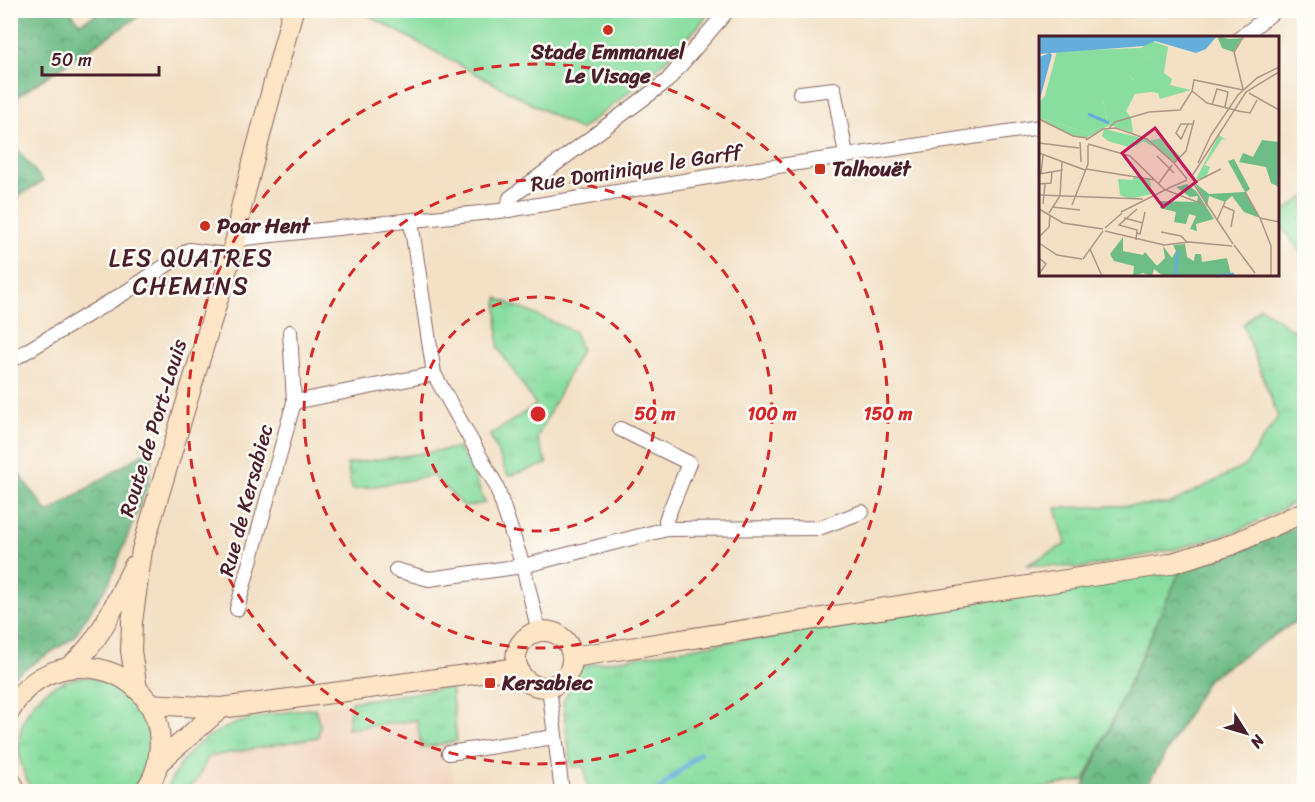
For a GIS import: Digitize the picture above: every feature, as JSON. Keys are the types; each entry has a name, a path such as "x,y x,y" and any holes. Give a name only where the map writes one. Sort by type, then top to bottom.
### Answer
{"street":[{"name":"Route de Port-Louis","path":"158,763 159,732 143,696 131,651 132,622 142,550 242,208 293,10"},
{"path":"507,210 510,198 672,76 728,10"},
{"path":"1243,36 1276,10"},
{"path":"800,93 834,89 846,155"},
{"name":"Rue Dominique le Garff","path":"10,361 126,292 189,250 231,247 507,210 846,155 1039,127"},
{"path":"411,222 434,374 495,485 523,566 539,632"},
{"name":"Rue de Kersabiec","path":"237,609 294,402 290,332"},
{"name":"Rue de Kersabiec","path":"294,402 434,374"},
{"path":"620,429 689,463 666,520 667,529"},
{"path":"396,570 429,579 523,566 667,529 819,528 862,512"},
{"path":"572,657 1168,564 1231,545 1305,512"},
{"name":"Route de Port-Louis","path":"69,667 81,658 101,629 142,550"},
{"path":"539,632 558,635 565,640 572,657 568,674 556,685 549,687 533,685 526,681 518,668 516,659 521,645 532,634 539,632"},
{"path":"13,703 29,686 51,672 69,667 91,666 106,670 143,696 221,708 518,668"},
{"path":"549,687 562,792"},
{"path":"144,792 158,763 221,708"},
{"path":"449,753 554,736"}],"shaded area":[{"path":"437,690 455,791 169,792 168,786 184,757 206,737 242,720"}],"green space":[{"path":"11,10 70,11 80,23 103,11 147,11 19,95 11,108"},
{"path":"711,10 665,61 580,130 360,11"},
{"path":"11,142 43,181 10,201"},
{"path":"1304,197 1304,256 1279,224 1279,215"},
{"path":"497,298 574,331 581,350 537,438 547,464 508,476 490,435 536,405 498,348"},
{"path":"1260,307 1304,338 1304,498 1240,530 1176,549 1082,568 1027,565 1066,544 1056,508 1169,504 1245,466 1278,417 1243,325"},
{"path":"153,447 149,482 110,581 73,638 11,678 11,475 17,471 48,513"},
{"path":"458,448 471,467 485,503 465,507 433,476 352,490 347,464"},
{"path":"1304,524 1304,616 1208,679 1144,791 1081,792 1181,569 1240,551"},
{"path":"1181,569 1085,780 1017,792 588,791 584,766 571,767 563,702 580,666"},
{"path":"88,677 108,683 125,693 137,706 146,721 149,737 148,755 142,773 131,791 34,792 24,773 19,754 20,735 25,717 35,702 49,689 66,681"},
{"path":"451,687 457,741 421,748 417,720 347,729 351,702"},
{"path":"315,708 320,725 318,737 208,757 196,782 190,786 190,791 169,791 171,780 188,754 202,741 219,731 256,718"}],"waterway":[{"path":"656,792 700,753"}],"place":[{"name":"Stade Emmanuel Le Visage","path":"608,30"},
{"name":"Talhouët","path":"820,169"},
{"name":"Poar Hent","path":"205,226"},
{"name":"Kersabiec","path":"490,683"}],"district":[{"name":"LES QUATRES CHEMINS","path":"191,272"}]}
